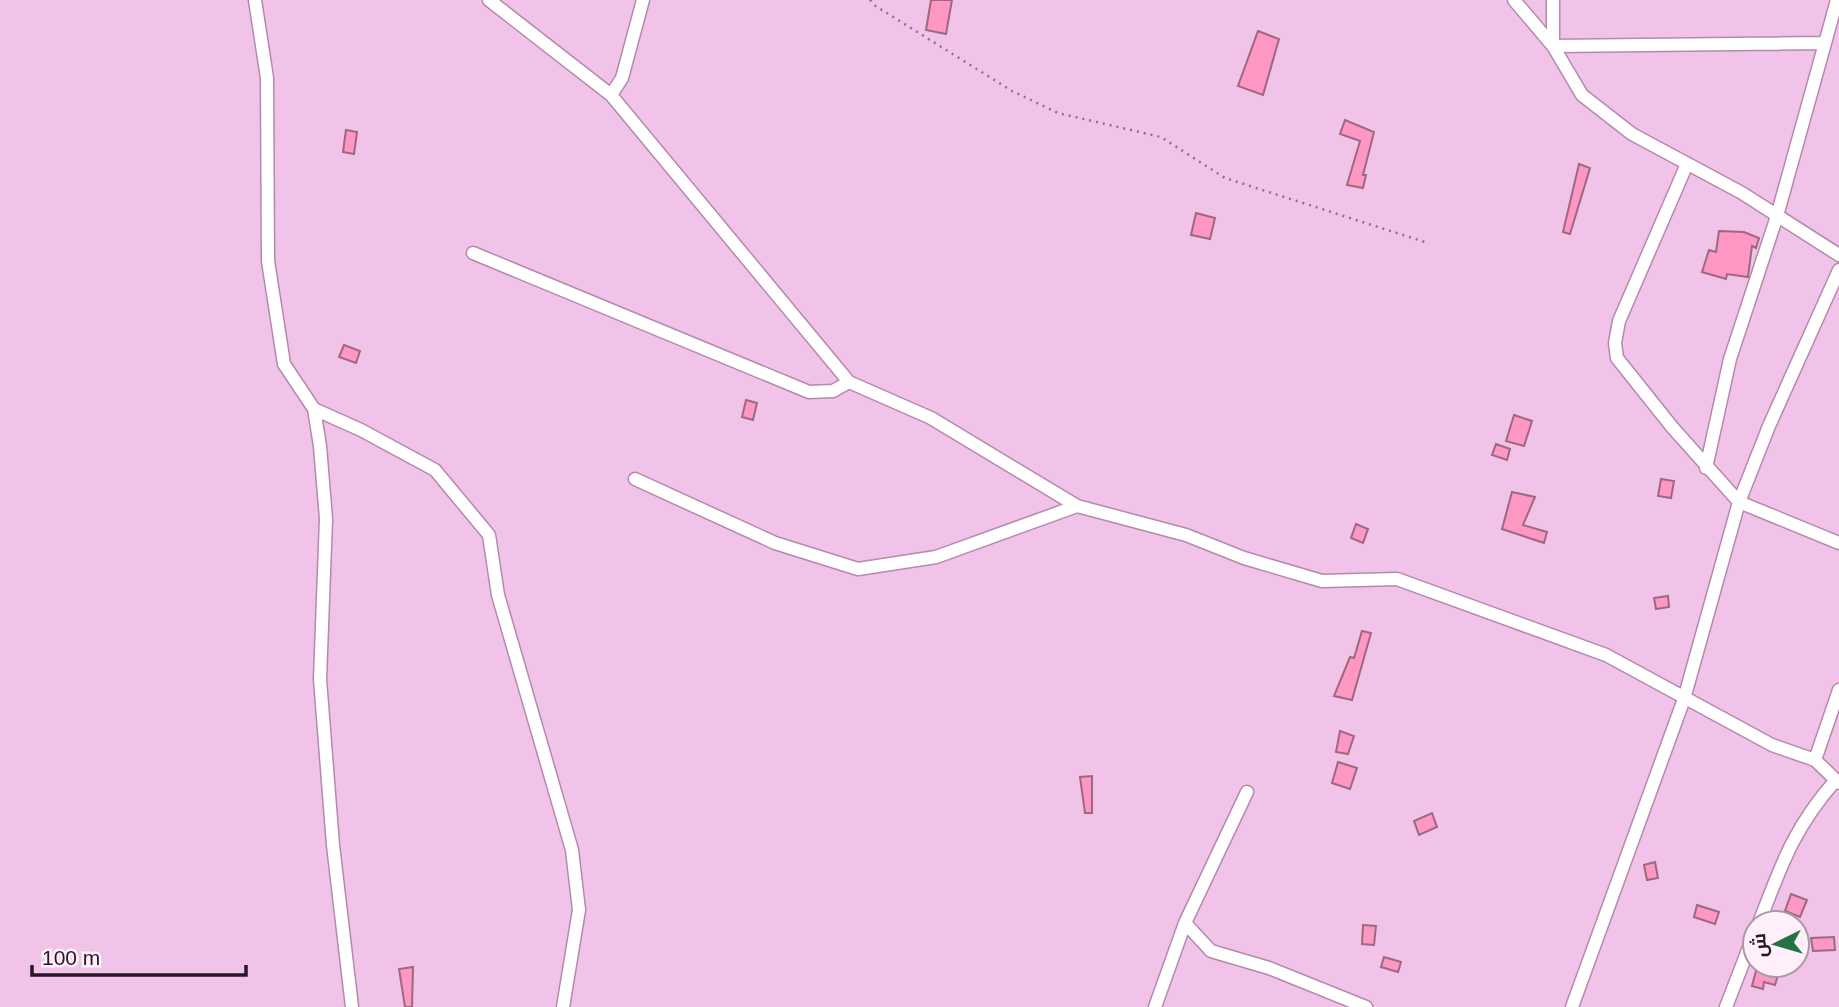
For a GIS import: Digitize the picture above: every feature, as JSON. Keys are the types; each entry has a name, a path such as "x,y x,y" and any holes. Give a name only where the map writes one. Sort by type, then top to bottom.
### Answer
{"street":[{"path":"255,0 267,78 268,261 284,364 314,409 326,519 320,680 333,845 352,1007"},
{"path":"489,0 611,95 849,382 931,418 1077,506 1186,535 1244,558 1322,580 1397,579 1406,582 1456,603 1606,655 1772,746 1815,760 1837,782 1807,813 1789,846 1764,909"},
{"path":"611,95 622,78 643,0"},
{"path":"1514,0 1553,46 1582,95 1632,134 1777,216 1839,255"},
{"path":"1553,0 1553,46"},
{"path":"1706,468 1730,359 1777,216 1837,0"},
{"path":"1553,46 1823,43"},
{"path":"1687,164 1619,321 1615,343 1618,358 1706,468 1739,502 1839,543"},
{"path":"473,253 808,392 833,391 849,382"},
{"path":"1572,1007 1684,699 1739,502 1769,426 1839,270"},
{"path":"314,409 361,430 435,470 489,535 498,595 572,850 579,910 564,1007"},
{"path":"635,479 775,543 859,569 936,557 1077,506"},
{"path":"1815,760 1839,690"},
{"path":"1156,1007 1185,923 1247,792"},
{"path":"1185,923 1211,951 1269,968 1366,1007"},
{"path":"1726,1007 1741,968"}],"path":[{"path":"870,0 873,5 1012,91 1058,113 1161,137 1225,177 1428,243"}],"building":[{"path":"931,0 952,0 946,34 926,30"},
{"path":"1258,31 1279,39 1263,95 1238,86"},
{"path":"1345,120 1374,132 1363,175 1366,175 1363,188 1347,185 1360,141 1340,134"},
{"path":"346,130 357,132 354,154 343,152"},
{"path":"1579,164 1590,168 1570,234 1563,232"},
{"path":"1196,213 1215,218 1210,239 1191,235"},
{"path":"1719,231 1744,232 1759,238 1756,248 1752,246 1748,277 1727,274 1726,279 1702,272 1709,250 1716,252"},
{"path":"344,345 360,351 356,363 339,357"},
{"path":"746,400 757,403 753,420 742,417"},
{"path":"1514,415 1532,421 1524,446 1506,441"},
{"path":"1496,444 1510,449 1507,460 1492,455"},
{"path":"1661,479 1674,481 1671,498 1658,496"},
{"path":"1512,492 1535,497 1523,525 1547,532 1544,543 1502,529"},
{"path":"1356,524 1368,529 1363,543 1351,538"},
{"path":"1668,596 1669,607 1656,609 1654,598"},
{"path":"1362,631 1371,633 1352,700 1334,696 1350,657 1354,658"},
{"path":"1340,731 1354,736 1348,754 1336,752"},
{"path":"1338,762 1357,768 1350,789 1332,783"},
{"path":"1092,776 1092,813 1085,813 1080,777"},
{"path":"1432,813 1437,827 1419,835 1414,821"},
{"path":"1655,862 1658,878 1647,880 1644,865"},
{"path":"1791,894 1807,900 1803,909 1786,909"},
{"path":"1697,905 1719,912 1715,924 1694,917"},
{"path":"1363,925 1376,926 1374,945 1362,944"},
{"path":"1834,937 1835,950 1813,951 1811,938"},
{"path":"1384,957 1401,962 1398,972 1381,967"},
{"path":"413,967 412,1007 405,1007 399,969"},
{"path":"1754,979 1777,979 1775,985 1764,982 1763,989 1752,986"}]}
